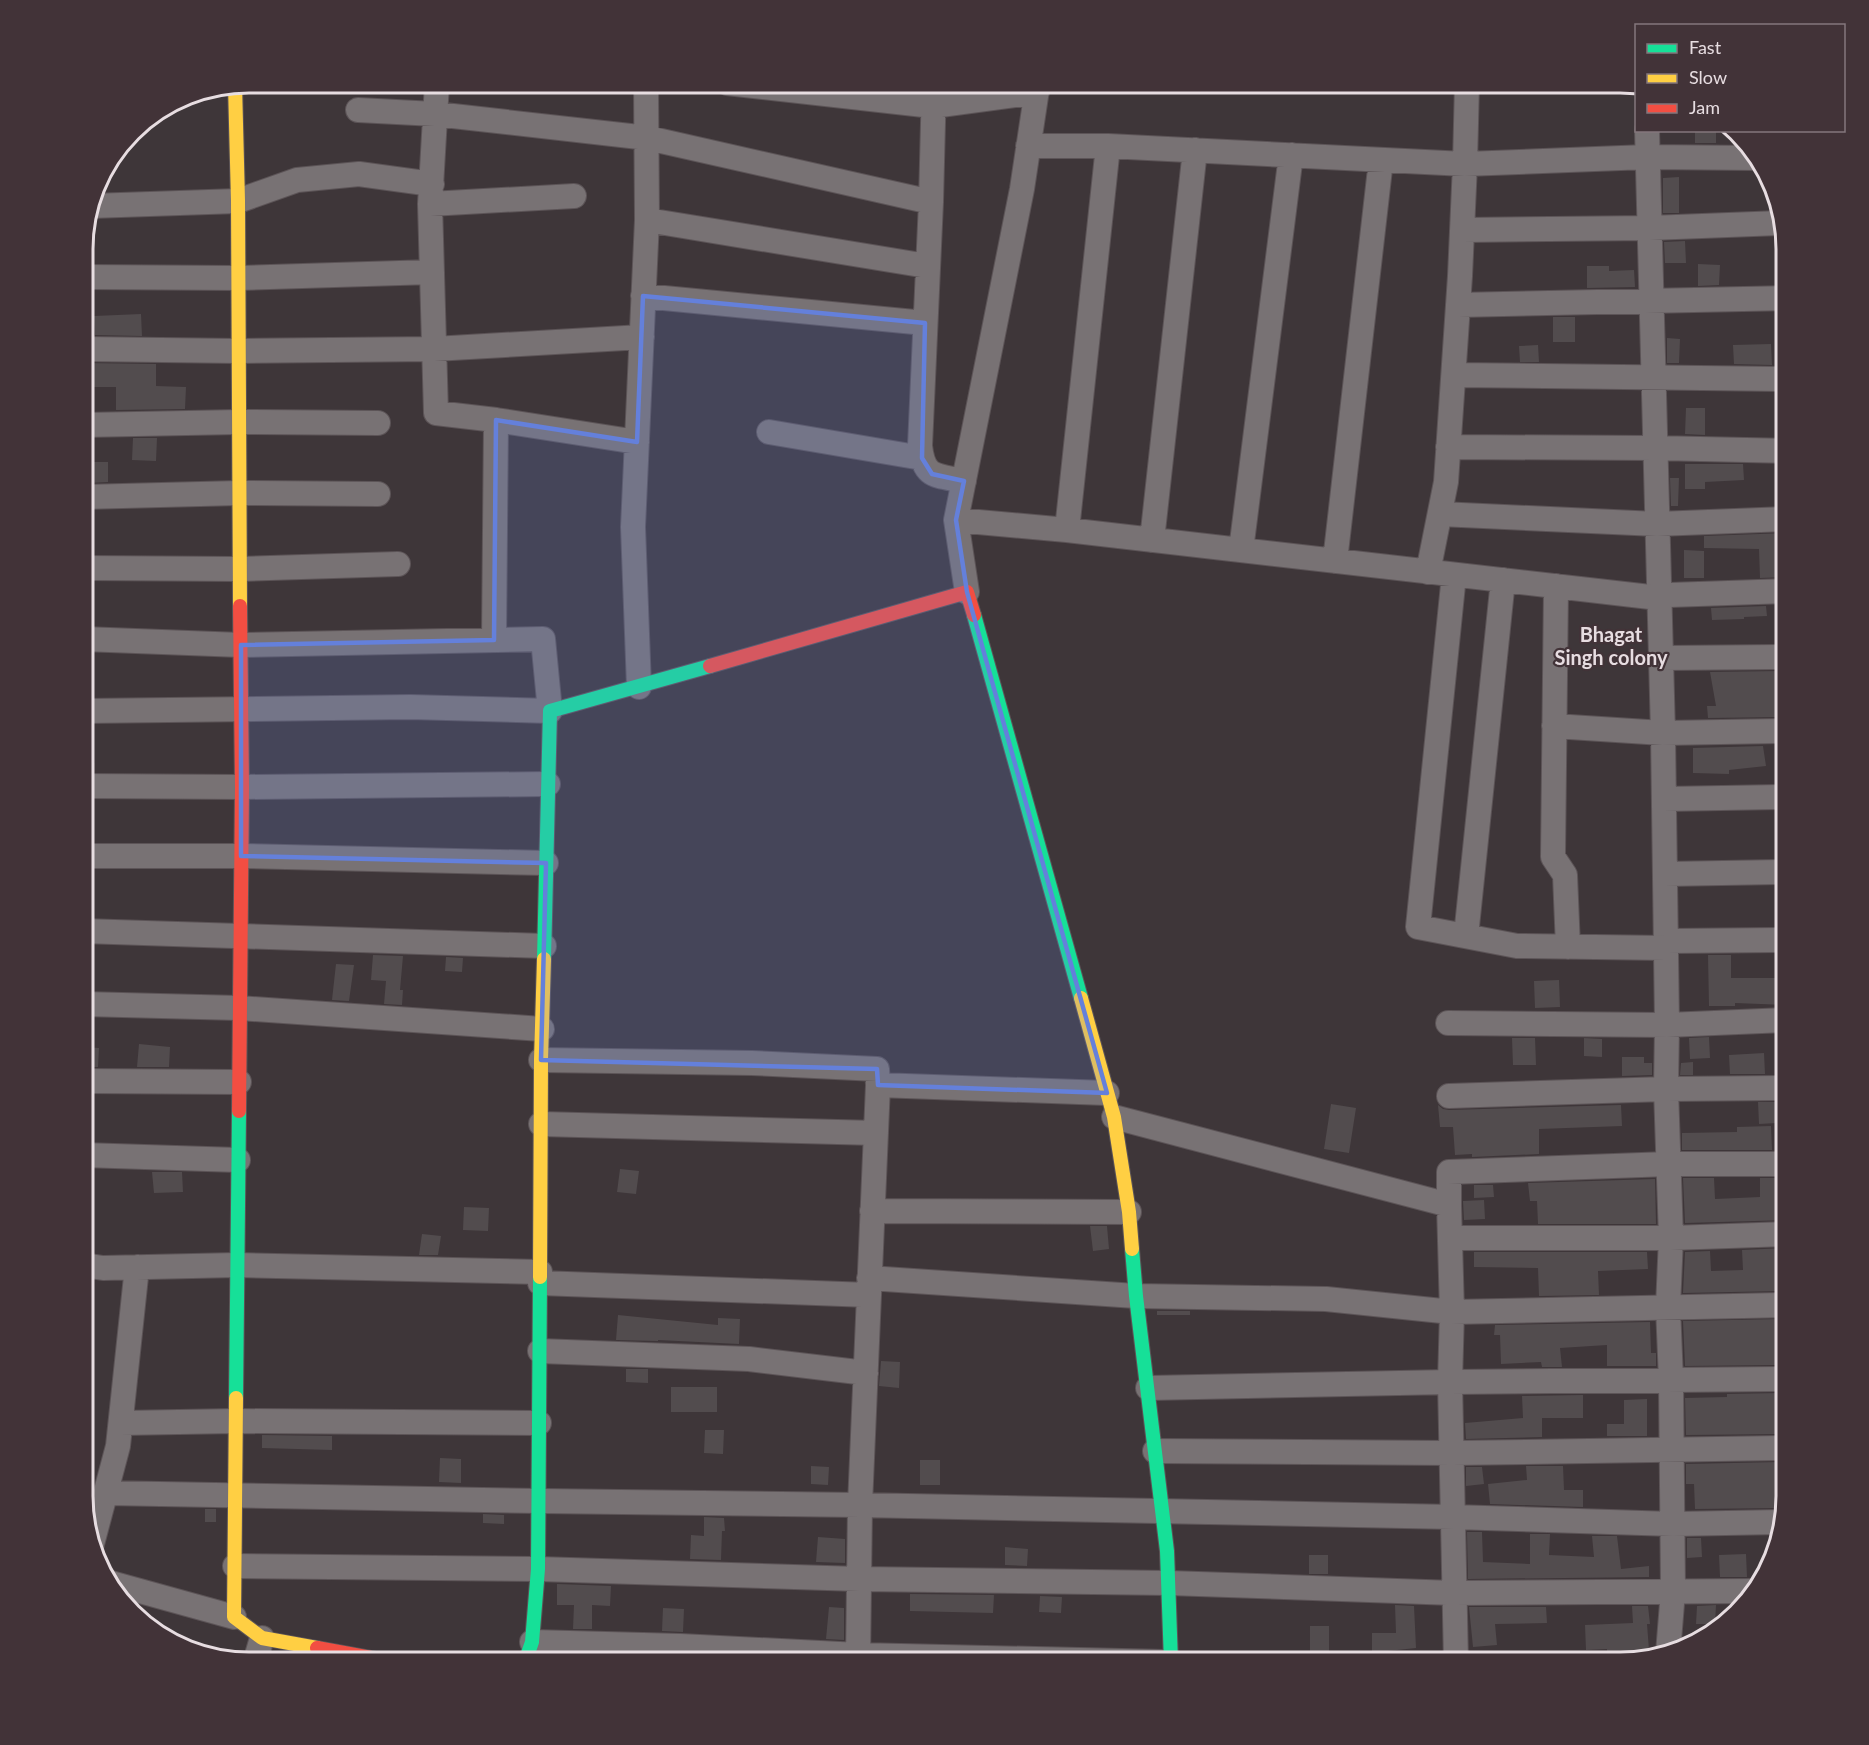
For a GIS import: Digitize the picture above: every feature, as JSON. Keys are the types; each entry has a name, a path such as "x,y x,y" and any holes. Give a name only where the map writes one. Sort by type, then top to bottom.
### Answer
{"street":[{"path":"436,93 431,194 435,413 637,442"},
{"path":"639,687 633,527 647,220 646,93"},
{"path":"915,93 934,94 932,202 927,266 920,446 925,468 932,474 964,481"},
{"path":"1036,93 1022,189 956,520 967,592 1114,1117 1129,1212 1136,1296 1167,1551 1171,1652"},
{"path":"1428,572 1446,482 1463,230 1467,93"},
{"path":"234,1617 242,787 239,278 235,94"},
{"path":"358,110 435,114 648,138 932,202"},
{"path":"1647,132 1663,733 1666,1089 1671,1238 1668,1307 1673,1591 1669,1644"},
{"path":"1028,146 1108,146 1466,164 1647,157 1747,158"},
{"path":"1067,530 1108,146"},
{"path":"1152,540 1195,150"},
{"path":"1240,550 1291,155"},
{"path":"1335,561 1381,160"},
{"path":"99,206 238,201 297,180 359,174 431,194 574,196"},
{"path":"647,220 927,266"},
{"path":"1463,230 1650,228 1774,223"},
{"path":"93,277 239,278 432,272"},
{"path":"643,296 925,323"},
{"path":"1458,305 1776,298"},
{"path":"93,349 239,351 434,349 642,337"},
{"path":"1454,375 1776,379"},
{"path":"494,640 496,420"},
{"path":"93,425 239,422 378,423"},
{"path":"769,432 922,458"},
{"path":"1448,447 1776,451"},
{"path":"93,496 239,493 378,494"},
{"path":"1440,514 1657,524 1776,519"},
{"path":"956,520 1067,530 1659,598 1669,595 1776,591"},
{"path":"93,568 240,569 398,564"},
{"path":"1454,575 1418,927 1517,946 1666,945 1776,940"},
{"path":"1466,936 1503,580"},
{"path":"1556,586 1553,858 1565,875 1568,946"},
{"path":"93,711 410,706 549,711 967,592"},
{"path":"93,639 241,645 543,639 549,711 542,1029 540,1501 538,1569 529,1652 692,1647 762,1652"},
{"path":"1661,658 1776,657"},
{"path":"1554,726 1663,733 1776,731"},
{"path":"93,786 548,784"},
{"path":"1664,799 1776,797"},
{"path":"93,856 241,856 546,863"},
{"path":"1665,874 1776,872"},
{"path":"93,931 544,946"},
{"path":"93,1004 239,1008 542,1029"},
{"path":"1448,1023 1667,1025 1776,1020"},
{"path":"542,1060 752,1063 877,1069 860,1505 859,1652"},
{"path":"93,1081 239,1082"},
{"path":"878,1085 1107,1093"},
{"path":"1449,1096 1776,1088"},
{"path":"1114,1117 1449,1205"},
{"path":"541,1124 876,1132"},
{"path":"93,1155 238,1160"},
{"path":"1456,1652 1450,1383 1452,1312 1449,1172 1669,1164 1776,1164"},
{"path":"872,1211 1129,1212"},
{"path":"1450,1238 1671,1238 1776,1234"},
{"path":"93,1266 237,1265 1136,1296 1326,1299 1452,1312 1776,1305"},
{"path":"95,1519 97,1500 118,1446 137,1267"},
{"path":"540,1351 749,1359 866,1373"},
{"path":"1148,1388 1776,1379"},
{"path":"121,1423 236,1421 539,1423"},
{"path":"1155,1451 1452,1453 1776,1448"},
{"path":"97,1500 236,1496 860,1505 1453,1517 1673,1524 1774,1522"},
{"path":"235,1566 538,1569 859,1579 1168,1583 1454,1593 1744,1591"},
{"path":"121,1586 234,1617 262,1638 338,1652"},
{"path":"258,1652 262,1638"}],"highlighted area":[{"path":"643,296 925,323 922,458 932,474 964,481 956,520 967,592 1107,1093 878,1085 877,1069 541,1060 546,863 241,856 241,645 494,640 496,420 637,442"}],"building":[{"path":"1695,132 1716,132 1716,143 1695,143"},
{"path":"1679,177 1679,213 1663,213 1663,178"},
{"path":"1685,241 1686,263 1665,263 1664,242"},
{"path":"1698,264 1720,265 1719,285 1698,286"},
{"path":"1587,266 1609,266 1609,271 1634,270 1635,287 1587,288"},
{"path":"141,314 142,336 95,335 94,316"},
{"path":"1553,317 1575,317 1575,342 1553,342"},
{"path":"1667,338 1680,339 1679,363 1667,363"},
{"path":"1771,344 1772,365 1734,364 1733,345"},
{"path":"1538,345 1539,362 1520,362 1519,346"},
{"path":"93,363 156,364 156,386 186,387 185,409 116,410 116,387 93,387"},
{"path":"1686,408 1705,408 1705,435 1685,434"},
{"path":"133,438 157,438 156,461 132,460"},
{"path":"93,462 108,462 108,482 93,483"},
{"path":"1685,464 1743,464 1744,480 1705,482 1705,489 1685,489"},
{"path":"1670,478 1679,478 1678,506 1671,506"},
{"path":"1776,533 1776,577 1760,578 1759,549 1704,548 1704,536"},
{"path":"1684,550 1704,551 1704,578 1684,578"},
{"path":"1766,606 1767,616 1712,620 1711,608"},
{"path":"1776,671 1776,717 1708,718 1707,706 1716,706 1710,672"},
{"path":"1763,746 1766,766 1729,770 1729,774 1693,773 1693,748"},
{"path":"373,955 403,956 400,990 403,990 402,1005 384,1004 386,981 371,980"},
{"path":"1708,955 1731,955 1731,978 1776,978 1776,1005 1735,1003 1735,1006 1709,1006"},
{"path":"446,957 463,958 462,972 445,971"},
{"path":"336,964 354,965 349,1001 332,1000"},
{"path":"1559,980 1560,1007 1535,1008 1534,981"},
{"path":"1709,1037 1710,1058 1690,1059 1689,1038"},
{"path":"1512,1038 1535,1038 1536,1065 1513,1065"},
{"path":"1584,1038 1602,1039 1602,1057 1584,1056"},
{"path":"139,1044 170,1047 169,1067 137,1067"},
{"path":"93,1048 99,1048 98,1067 93,1067"},
{"path":"1764,1053 1765,1074 1730,1074 1729,1055"},
{"path":"1622,1057 1644,1057 1644,1063 1652,1063 1652,1075 1622,1076"},
{"path":"1693,1062 1693,1075 1680,1075 1681,1063"},
{"path":"1758,1102 1776,1102 1776,1123 1759,1124"},
{"path":"1331,1104 1356,1108 1349,1153 1324,1149"},
{"path":"1438,1105 1449,1110 1621,1105 1622,1126 1539,1129 1539,1154 1472,1157 1472,1154 1455,1155 1453,1127 1440,1127"},
{"path":"1771,1126 1772,1150 1682,1150 1682,1133 1737,1132 1737,1127"},
{"path":"620,1169 639,1171 636,1194 617,1192"},
{"path":"152,1172 182,1172 183,1192 154,1193"},
{"path":"1683,1178 1714,1178 1715,1199 1760,1197 1760,1178 1776,1178 1776,1220 1685,1223"},
{"path":"1655,1179 1656,1224 1538,1224 1537,1201 1530,1201 1528,1183"},
{"path":"1474,1185 1493,1185 1494,1197 1474,1198"},
{"path":"1484,1200 1485,1219 1464,1220 1463,1201"},
{"path":"464,1207 489,1208 488,1231 463,1230"},
{"path":"1090,1226 1107,1226 1109,1249 1093,1251"},
{"path":"422,1234 441,1236 438,1255 419,1255"},
{"path":"1776,1248 1776,1291 1683,1293 1685,1252 1710,1251 1711,1271 1743,1270 1742,1250"},
{"path":"1474,1252 1647,1252 1648,1269 1598,1271 1599,1295 1539,1296 1538,1268 1474,1267"},
{"path":"1157,1311 1190,1311 1190,1315 1157,1315"},
{"path":"618,1315 718,1325 718,1318 740,1319 739,1344 616,1340"},
{"path":"1776,1319 1775,1365 1685,1366 1683,1321"},
{"path":"1650,1322 1651,1353 1656,1353 1656,1366 1607,1366 1607,1345 1560,1348 1562,1367 1542,1367 1541,1362 1501,1364 1500,1335 1494,1335 1495,1325"},
{"path":"881,1361 900,1362 899,1388 879,1386"},
{"path":"626,1369 648,1369 648,1383 626,1382"},
{"path":"671,1387 717,1387 717,1412 671,1412"},
{"path":"1776,1393 1776,1434 1686,1435 1685,1398 1727,1397 1727,1394"},
{"path":"1583,1395 1583,1418 1542,1418 1542,1437 1466,1439 1465,1423 1523,1418 1522,1396"},
{"path":"1647,1399 1647,1436 1607,1436 1607,1424 1624,1424 1624,1400"},
{"path":"705,1430 724,1430 723,1454 704,1453"},
{"path":"262,1435 332,1436 332,1450 262,1448"},
{"path":"440,1458 461,1459 461,1483 439,1482"},
{"path":"920,1460 940,1460 940,1485 920,1485"},
{"path":"1776,1462 1776,1508 1695,1509 1694,1484 1686,1484 1686,1464"},
{"path":"811,1466 829,1467 828,1485 811,1484"},
{"path":"1526,1466 1563,1466 1564,1490 1583,1490 1583,1507 1490,1504 1488,1484 1527,1480"},
{"path":"1466,1467 1482,1467 1484,1484 1466,1486"},
{"path":"205,1509 216,1509 216,1522 205,1522"},
{"path":"483,1514 504,1515 504,1524 483,1523"},
{"path":"704,1517 724,1518 725,1531 722,1531 721,1560 690,1559 691,1535 704,1536"},
{"path":"1467,1532 1482,1532 1483,1562 1530,1564 1530,1534 1550,1534 1549,1555 1594,1557 1592,1536 1617,1536 1621,1569 1649,1566 1649,1577 1468,1579"},
{"path":"818,1537 845,1539 845,1563 816,1562"},
{"path":"1687,1538 1701,1538 1702,1557 1687,1558"},
{"path":"1005,1547 1028,1549 1027,1566 1005,1565"},
{"path":"1746,1554 1747,1577 1720,1577 1719,1555"},
{"path":"1309,1555 1328,1555 1328,1574 1309,1574"},
{"path":"557,1584 611,1586 610,1606 592,1605 592,1629 573,1629 574,1605 557,1605"},
{"path":"910,1594 994,1595 993,1613 910,1611"},
{"path":"1040,1596 1062,1597 1061,1613 1039,1612"},
{"path":"1395,1605 1414,1606 1416,1648 1372,1651 1372,1633 1396,1633"},
{"path":"1716,1605 1715,1619 1709,1624 1696,1624 1697,1606"},
{"path":"1632,1606 1648,1606 1649,1649 1627,1652 1607,1652 1607,1649 1586,1650 1585,1625 1633,1623"},
{"path":"829,1607 844,1608 844,1640 826,1639"},
{"path":"1469,1607 1546,1607 1547,1623 1495,1624 1497,1645 1473,1647"},
{"path":"663,1608 684,1609 683,1632 662,1631"},
{"path":"1310,1626 1329,1626 1329,1652 1310,1652"}],"traffic: fast":[{"path":"974,615 1081,998"},
{"path":"544,959 550,711 710,666"},
{"path":"236,1398 239,1111"},
{"path":"1132,1249 1167,1551 1171,1652"},
{"path":"528,1652 532,1642 538,1569 540,1277"}],"traffic: slow":[{"path":"235,94 240,606"},
{"path":"540,1277 544,959"},
{"path":"1081,998 1114,1117 1129,1212 1132,1249"},
{"path":"236,1398 234,1617 262,1638 317,1648"}],"traffic: jam":[{"path":"710,666 967,592 974,615"},
{"path":"239,1111 242,787 240,606"},
{"path":"317,1648 339,1652"}],"district":[{"name":"Bhagat Singh colony","path":"1611,646"}]}
